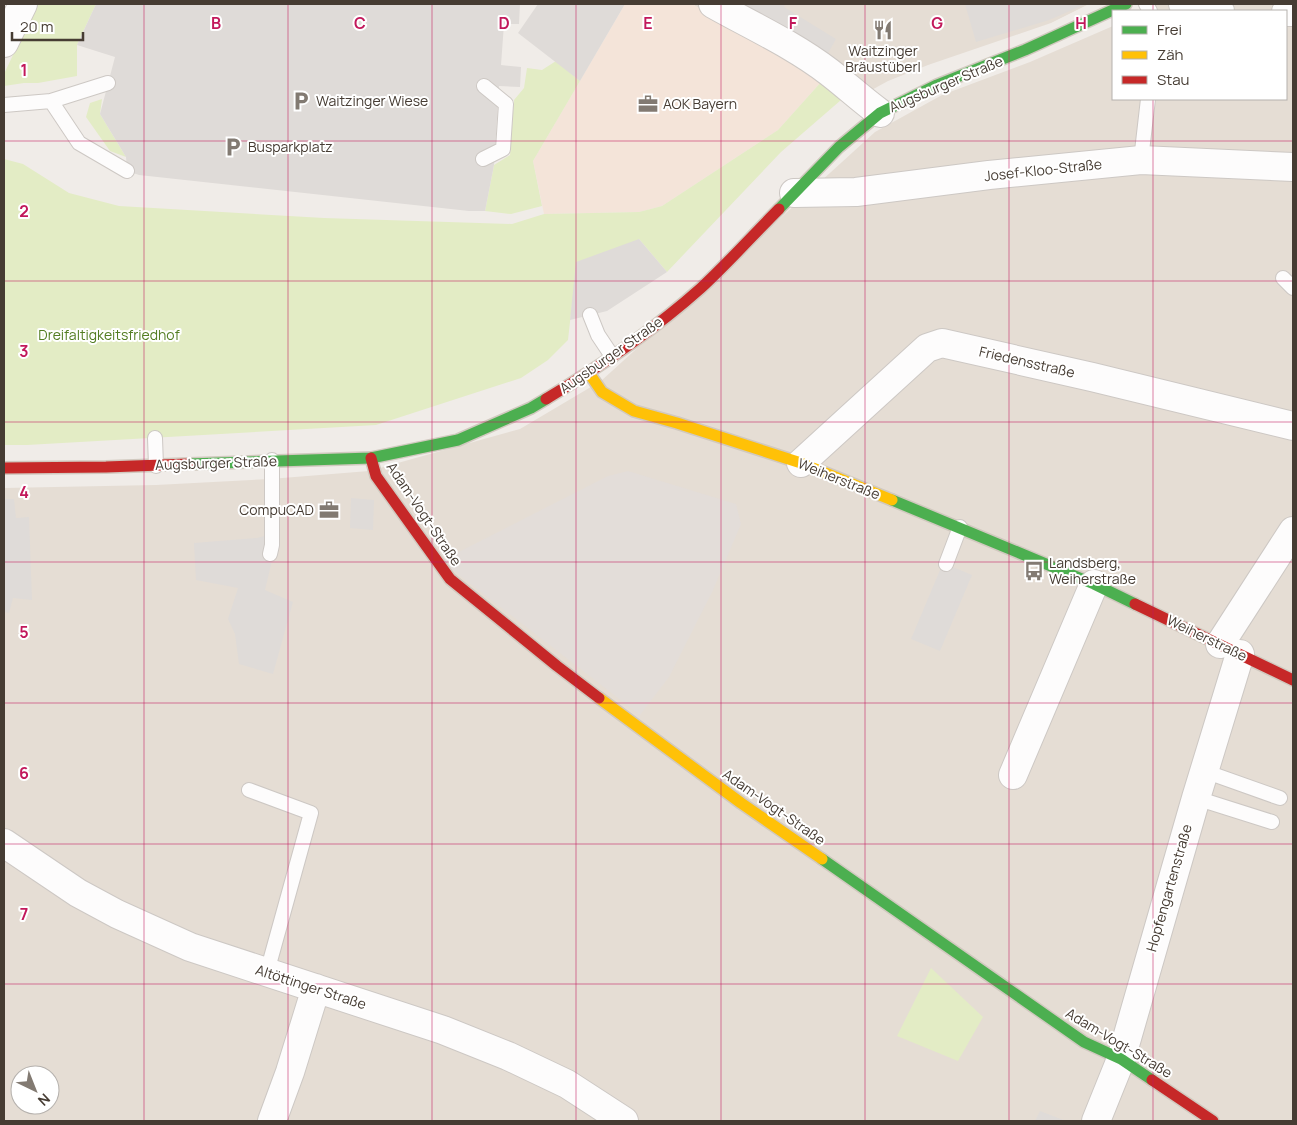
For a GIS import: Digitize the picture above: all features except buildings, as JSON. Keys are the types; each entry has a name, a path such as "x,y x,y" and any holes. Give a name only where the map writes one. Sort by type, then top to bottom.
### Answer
{"street":[{"path":"4,43 23,4"},
{"path":"713,4 794,50 828,72 880,113"},
{"name":"Augsburger Straße","path":"4,468 156,466 272,460 371,458 458,440 531,408 589,373 662,320 732,257 840,147 880,113 937,85 1025,50 1124,4"},
{"path":"1183,4 1213,10"},
{"name":"Josef-Kloo-Straße","path":"794,192 856,192 1141,160 1293,167"},
{"name":"Friedensstraße","path":"801,463 927,348 942,342 1293,426"},
{"name":"Weiherstraße","path":"589,373 602,392 634,411 801,463 960,527 1094,584 1293,680"},
{"name":"Adam-Vogt-Straße","path":"371,458 376,476 450,579 557,666 776,828 1084,1042 1121,1059 1213,1121"},
{"name":"Hopfengartenstraße","path":"1096,1121 1121,1059 1204,771 1230,649 1293,530"},
{"path":"1013,775 1094,584"},
{"name":"Altöttinger Straße","path":"4,843 78,893 117,914 190,947 443,1030 508,1056 567,1084 624,1121"},
{"path":"272,1121 290,1072 316,988"}],"lane":[{"path":"4,105 51,101 108,83"},
{"path":"483,159 503,149 506,104 484,86"},
{"path":"1141,160 1148,100"},
{"path":"51,101 79,143 127,171"},
{"path":"590,315 598,335 612,356"},
{"path":"155,438 156,466"},
{"path":"270,554 272,545 272,460"},
{"path":"946,564 960,527"},
{"path":"1204,771 1280,798"},
{"path":"249,790 311,813 267,972"},
{"path":"1196,798 1272,822"}],"shaded area":[{"name":"Waitzinger Wiese","path":"96,4 520,4 519,24 504,24 501,65 521,67 520,87 499,86 494,165 485,211 469,211 139,175 127,171 126,157 100,114 115,57 77,45"},
{"path":"538,4 625,4 580,81 518,33"},
{"path":"625,4 692,4 803,68 822,81 778,130 662,206 639,212 544,214 533,161"},
{"path":"692,4 1089,4 1051,23 928,65 888,81 846,104 822,81 803,68"},
{"path":"741,4 785,4 784,7 836,39 827,55"},
{"path":"965,4 1086,4 1049,20 976,42"},
{"path":"1151,4 1293,4 1293,1121 4,1121 4,488 156,485 369,471 520,429 601,381 875,132 942,95 1030,62 1112,26 1112,100 1287,100 1287,10 1141,10"},
{"path":"639,239 667,272 607,311 570,320 576,262"},
{"path":"628,471 736,504 741,524 713,590 669,677 640,715 441,561 608,476"},
{"path":"351,498 374,500 373,530 350,528"},
{"path":"4,499 14,499 16,518 29,517 32,600 13,598 9,613 4,612"},
{"path":"272,534 278,535 265,590 293,602 273,674 239,664 235,634 228,619 238,588 196,580 194,543 257,538"},
{"path":"943,563 972,575 940,651 911,639"},
{"path":"1040,1111 1066,1121 1035,1121"}],"green space":[{"path":"37,4 96,4 77,45 77,76 38,83 4,86 4,74"},
{"path":"556,61 580,81 533,161 542,206 511,214 485,211 494,165 510,155 514,100 524,88 527,68 542,70"},
{"name":"Dreifaltigkeitsfriedhof","path":"822,81 841,100 781,152 667,272 639,239 572,304 568,340 548,360 521,378 376,425 4,445 4,159 23,164 69,193 119,206 324,218 512,224 544,214 639,212 662,206 778,130"},
{"path":"102,99 100,114 126,157 110,151 86,117 90,103"},
{"path":"931,968 983,1017 958,1061 897,1036"}],"traffic: fast":[{"path":"1113,10 1126,4"},
{"path":"779,209 839,147 880,113 937,85 1025,50 1112,10"},
{"path":"189,464 371,458 458,440 531,408 546,399"},
{"path":"892,500 1094,584 1135,604"},
{"path":"822,859 1084,1042 1121,1059 1152,1080"}],"traffic: slow":[{"path":"589,373 602,392 634,411 801,463 892,500"},
{"path":"599,698 741,803 822,859"}],"traffic: jam":[{"path":"546,399 587,374 665,318 721,269 779,209"},
{"path":"371,458 376,476 450,579 599,698"},
{"path":"4,468 189,464"},
{"path":"1135,604 1293,680"},
{"path":"1152,1080 1213,1121"}],"place":[{"name":"Waitzinger Bräustüberl","path":"883,30"},
{"name":"Waitzinger Wiese","path":"301,101"},
{"name":"AOK Bayern","path":"648,104"},
{"name":"Busparkplatz","path":"233,147"},
{"name":"CompuCAD","path":"329,510"},
{"name":"Landsberg, Weiherstraße","path":"1034,571"}]}
